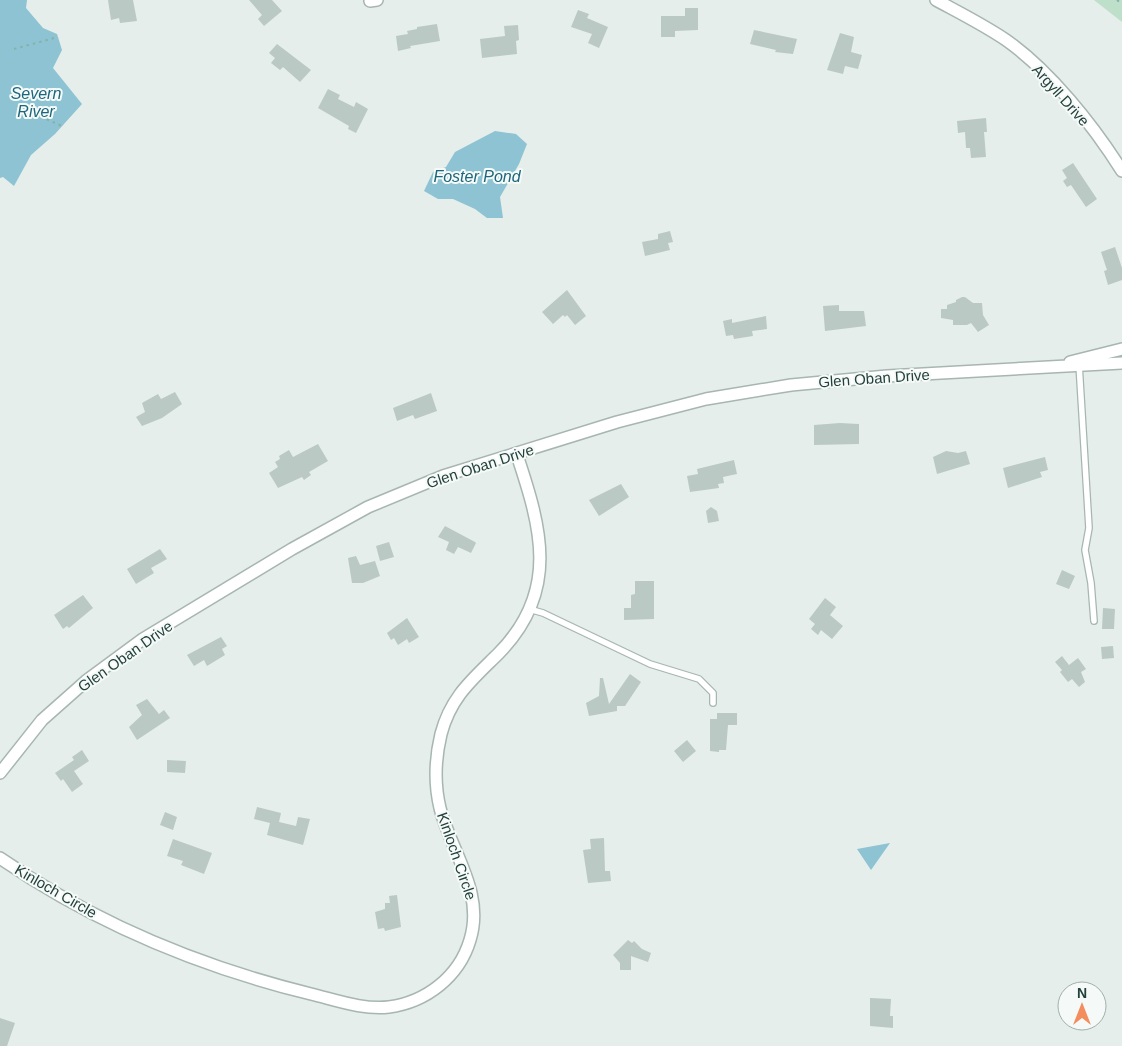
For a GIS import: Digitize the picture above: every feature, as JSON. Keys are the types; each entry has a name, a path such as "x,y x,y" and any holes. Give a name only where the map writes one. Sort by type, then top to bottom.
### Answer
{"street":[{"name":"Argyll Drive","path":"936,0 1007,41 1046,74 1089,125 1122,171"},
{"name":"Glen Oban Drive","path":"1079,363 1122,350"},
{"name":"Glen Oban Drive","path":"0,773 42,720 86,681 143,639 292,549 368,507 443,476 617,422 687,404 791,384 887,376 1046,367 1079,363 1122,363"},
{"name":"Kinloch Circle","path":"0,858 24,874 109,922 208,964 275,985 357,1005 387,1007 414,1002 441,985 459,965 471,939 474,908 469,882 441,810 436,785 436,756 450,708 468,682 501,651 516,632 529,609 537,587 541,562 540,536 535,509 517,454"}],"lane":[{"path":"1079,363 1089,528 1085,550 1091,583 1094,621"},
{"path":"529,609 543,612 650,664 699,679 713,693 712,702"}],"path":[{"path":"1117,0 1122,4"},
{"path":"14,49 58,37"},
{"path":"17,106 62,126"}],"green space":[{"path":"1094,0 1122,0 1122,22"}],"water":[{"name":"Severn River","path":"0,0 27,0 26,8 43,28 57,34 62,50 53,68 82,104 55,134 31,155 14,186 3,177 0,178"},
{"name":"Foster Pond","path":"495,131 516,134 527,144 519,164 500,197 503,218 487,218 475,209 453,199 438,199 424,191 433,172 446,167 455,152"},
{"path":"890,843 871,870 857,849"}],"building":[{"path":"108,0 133,0 137,21 120,23 119,18 111,20"},
{"path":"249,0 272,0 282,11 264,26 258,19 262,15"},
{"path":"685,8 698,8 698,30 675,31 675,37 661,37 661,16 685,16"},
{"path":"578,10 589,14 587,18 608,27 599,48 588,43 592,34 571,27"},
{"path":"437,24 440,41 410,46 411,48 398,51 396,36 408,34 407,31 417,29 417,27"},
{"path":"518,25 519,40 516,41 517,54 482,58 480,39 505,36 504,26"},
{"path":"754,30 797,39 793,54 775,52 776,50 750,44"},
{"path":"840,33 854,37 851,52 862,55 858,69 845,66 843,74 827,70"},
{"path":"277,44 311,70 300,82 283,67 280,70 271,63 275,58 269,53"},
{"path":"328,89 340,95 338,99 354,107 356,102 368,109 356,133 348,129 349,126 318,108"},
{"path":"986,118 987,132 984,132 986,157 971,158 970,148 966,148 965,132 958,133 957,121"},
{"path":"1073,163 1097,199 1086,207 1071,185 1067,187 1063,181 1067,178 1062,170"},
{"path":"670,231 673,242 668,243 670,250 645,256 642,242 658,239 658,234"},
{"path":"1115,247 1122,268 1122,280 1108,285 1104,271 1107,270 1101,252"},
{"path":"567,290 586,316 575,325 567,315 565,317 563,315 553,324 542,312"},
{"path":"962,297 973,303 982,303 983,315 989,325 978,332 971,323 967,325 953,325 953,320 941,318 941,309 947,309 947,305 956,302 956,300"},
{"path":"839,305 839,311 864,311 866,326 825,331 823,306"},
{"path":"766,316 767,329 752,331 753,336 734,339 733,335 726,336 723,321 732,319 732,323"},
{"path":"175,392 182,404 162,418 142,426 136,417 145,412 142,403 158,394 161,399"},
{"path":"431,393 437,411 415,419 413,415 397,421 393,408"},
{"path":"859,424 859,444 814,445 814,425"},
{"path":"318,444 328,461 309,472 311,475 304,480 302,477 278,488 269,473 278,467 275,462 280,459 279,456 289,450 293,457"},
{"path":"946,451 958,453 966,451 970,464 937,474 933,457"},
{"path":"1045,457 1048,470 1040,472 1042,477 1008,488 1003,468"},
{"path":"734,460 737,474 723,477 724,483 718,484 719,488 690,492 687,476 698,474 697,469"},
{"path":"621,484 629,497 599,516 589,500"},
{"path":"711,507 717,511 719,521 708,523 706,511"},
{"path":"445,526 476,543 471,553 458,547 454,554 446,550 449,542 438,537"},
{"path":"389,542 394,557 380,561 376,546"},
{"path":"160,549 167,559 151,568 154,573 136,584 127,569"},
{"path":"356,556 360,565 375,561 380,576 363,583 352,583 348,558"},
{"path":"1062,570 1075,576 1069,589 1056,584"},
{"path":"635,581 654,581 654,619 624,620 624,608 631,608 631,595 635,594"},
{"path":"83,595 93,608 69,628 67,626 63,629 54,615"},
{"path":"825,598 836,607 830,615 843,626 832,639 821,630 818,635 811,629 815,624 809,619"},
{"path":"1103,608 1115,609 1114,629 1102,629"},
{"path":"407,618 419,637 409,643 407,639 398,645 394,638 391,640 387,633"},
{"path":"221,637 227,646 222,649 225,655 207,666 204,660 194,666 187,655"},
{"path":"1113,646 1114,658 1102,659 1101,647"},
{"path":"1062,656 1069,665 1078,658 1086,669 1081,672 1085,682 1079,687 1072,679 1068,682 1060,672 1062,670 1055,662"},
{"path":"630,674 641,682 625,706 617,706 617,711 589,716 586,703 599,696 600,678 603,678 609,704"},
{"path":"147,699 159,714 164,710 170,718 137,740 129,727 142,715 136,705"},
{"path":"717,713 737,713 737,725 728,725 726,750 719,750 719,752 710,751 710,719 717,719"},
{"path":"687,740 696,751 683,762 674,751"},
{"path":"82,750 89,761 74,771 83,784 72,792 63,779 61,781 55,773 74,760 72,757"},
{"path":"167,760 186,761 185,773 167,772"},
{"path":"257,807 281,813 279,822 296,826 298,817 310,819 303,845 267,835 270,823 254,819"},
{"path":"165,812 177,817 173,830 160,825"},
{"path":"604,838 605,871 610,871 611,881 588,883 583,850 591,849 590,839"},
{"path":"173,839 212,853 204,874 181,865 183,861 167,856"},
{"path":"397,895 401,927 385,931 384,928 378,929 375,912 385,909 385,903 390,903 389,896"},
{"path":"628,940 632,943 634,941 642,949 651,953 648,962 631,956 631,970 620,970 620,963 613,955"},
{"path":"870,998 891,999 890,1016 893,1016 893,1028 870,1026"},
{"path":"0,1018 15,1023 7,1046 0,1046"}]}
